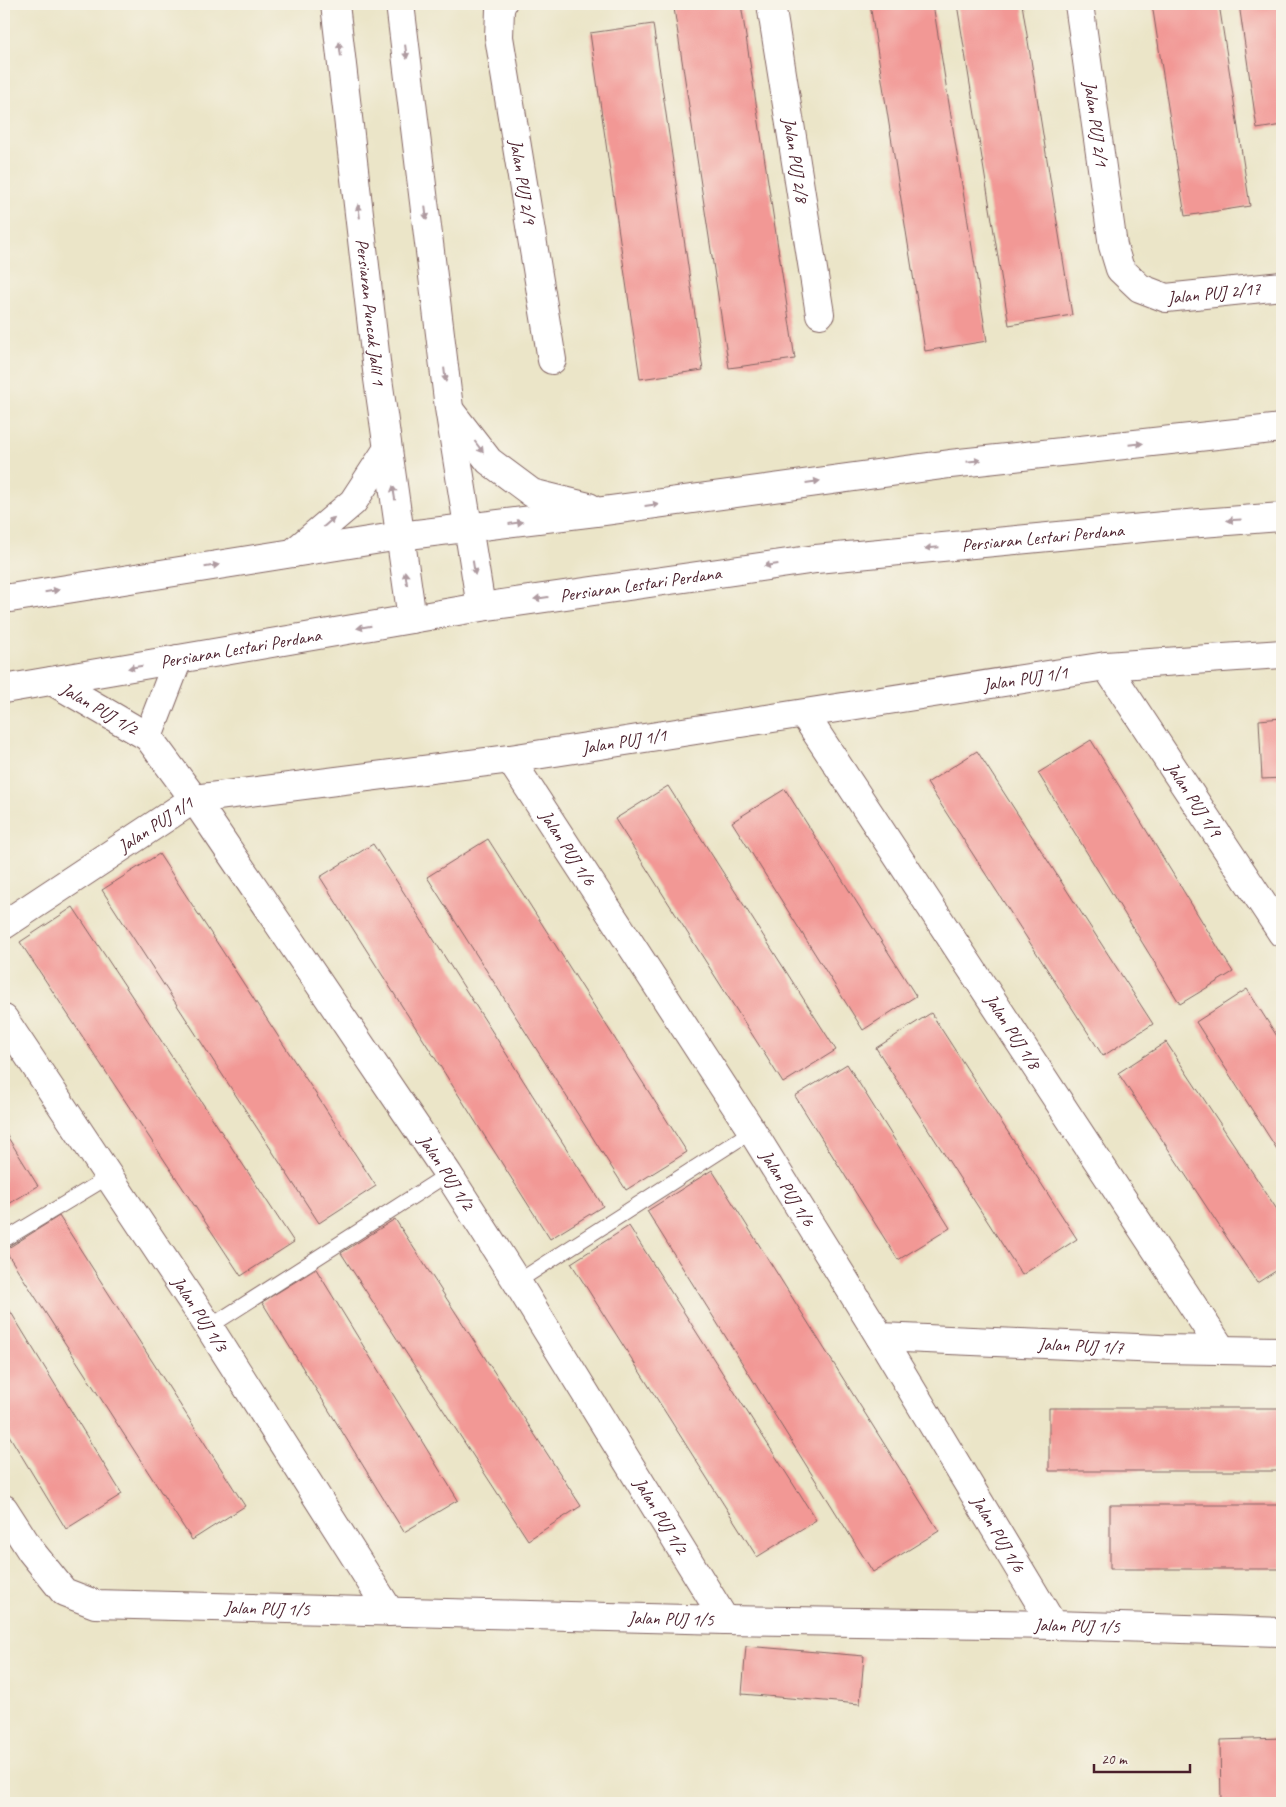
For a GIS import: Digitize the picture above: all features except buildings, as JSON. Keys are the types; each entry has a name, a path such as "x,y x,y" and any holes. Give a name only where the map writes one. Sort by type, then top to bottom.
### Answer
{"street":[{"name":"Persiaran Puncak Jalil 1","path":"335,4 387,450 412,619"},
{"path":"400,4 449,408 481,607"},
{"name":"Jalan PUJ 2/9","path":"502,4 498,37 552,360"},
{"name":"Jalan PUJ 2/8","path":"771,4 820,314"},
{"name":"Jalan PUJ 2/1","path":"1079,4 1113,246"},
{"name":"Jalan PUJ 2/17","path":"1113,246 1120,269 1140,288 1166,298 1282,286"},
{"path":"449,408 489,461 532,493 604,511"},
{"path":"4,599 400,536 468,529 950,464 1282,428"},
{"path":"292,554 353,502 387,450"},
{"name":"Persiaran Lestari Perdana","path":"4,690 481,607 816,559 1164,526 1282,517"},
{"name":"Jalan PUJ 1/1","path":"4,925 194,799 510,759 1106,666 1282,654"},
{"name":"Jalan PUJ 1/2","path":"148,737 178,659"},
{"name":"Jalan PUJ 1/9","path":"1106,666 1282,932"},
{"name":"Jalan PUJ 1/2","path":"52,682 148,737 194,799 448,1174 517,1282 725,1620"},
{"name":"Jalan PUJ 1/8","path":"804,714 1222,1350"},
{"name":"Jalan PUJ 1/6","path":"510,759 752,1131 880,1338 1052,1624"},
{"name":"Jalan PUJ 1/3","path":"4,1019 210,1327 390,1612"},
{"name":"Jalan PUJ 1/7","path":"880,1338 1282,1352"},
{"name":"Jalan PUJ 1/5","path":"4,1509 31,1551 64,1592 95,1604 725,1620 1052,1624 1282,1632"}],"lane":[{"path":"517,1282 752,1131"},
{"path":"210,1327 448,1174"},
{"path":"4,1240 110,1176"}]}
